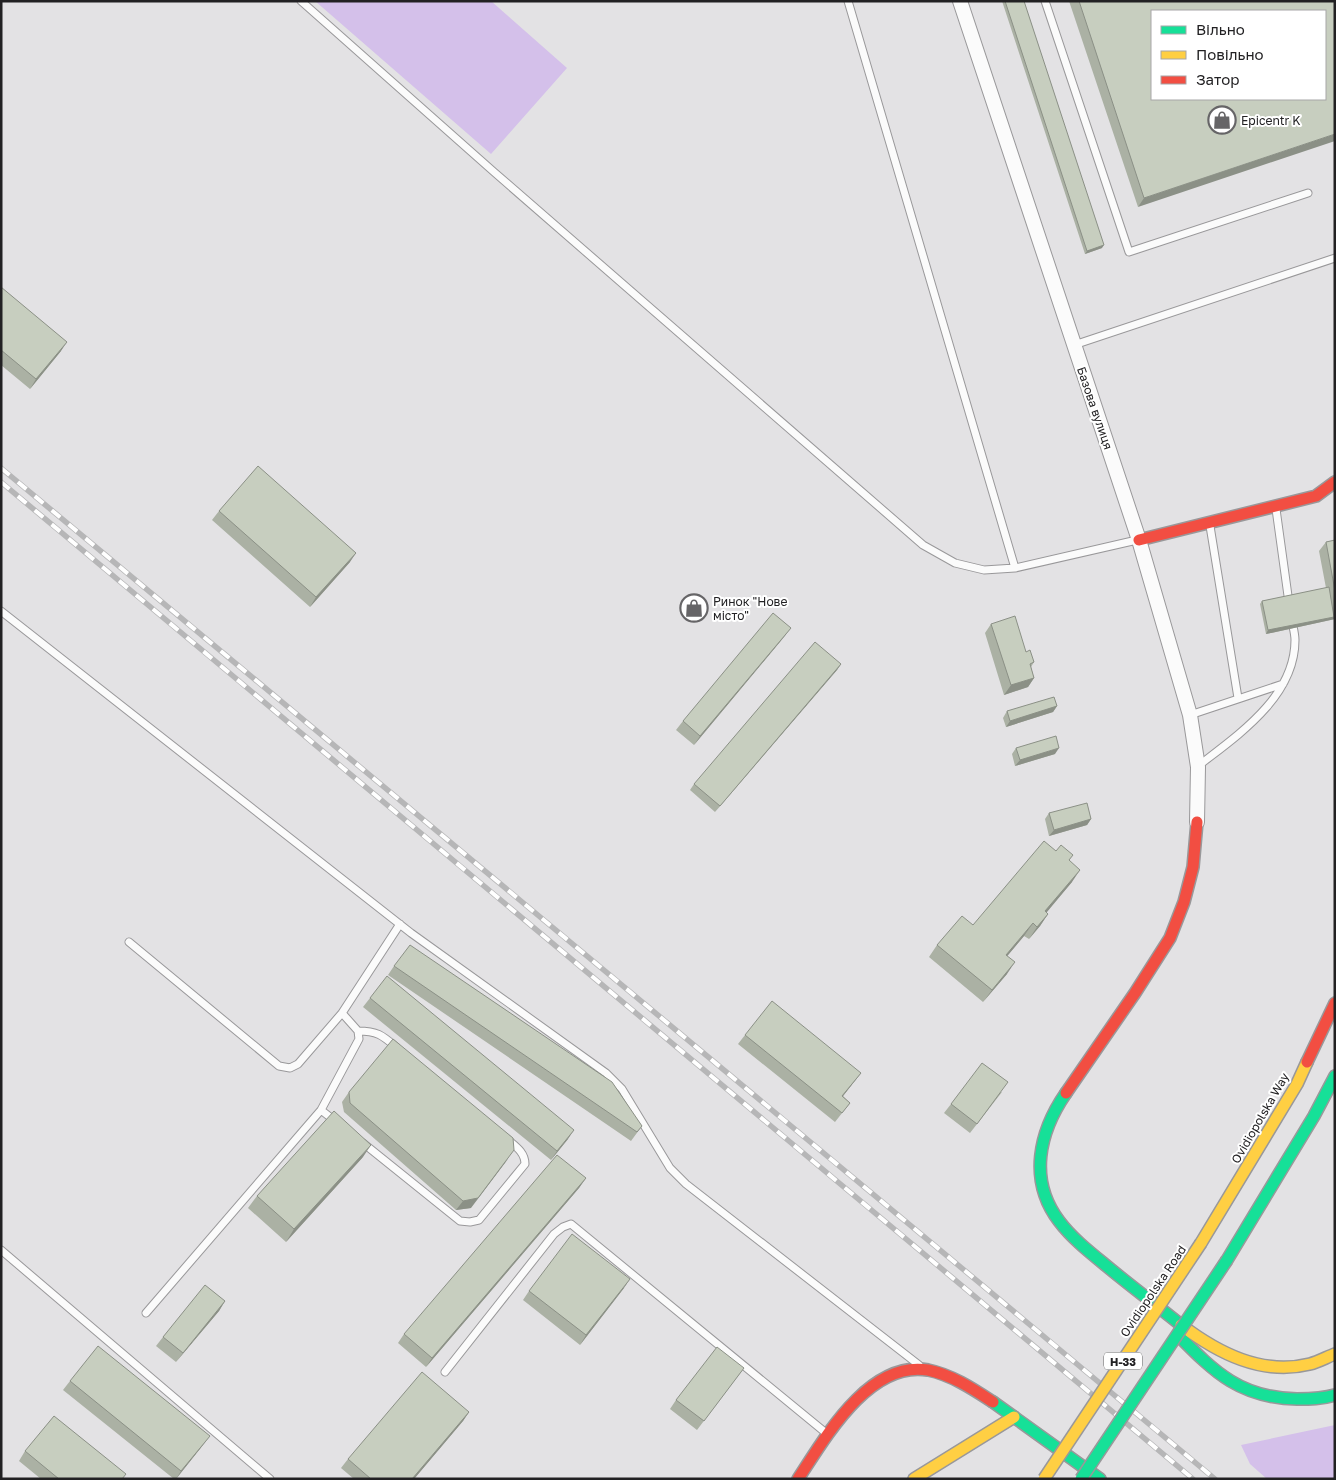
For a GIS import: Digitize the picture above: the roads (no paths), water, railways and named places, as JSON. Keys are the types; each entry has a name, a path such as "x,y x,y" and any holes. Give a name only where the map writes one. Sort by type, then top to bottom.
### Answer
{"main road":[{"path":"1139,540 1316,496 1335,482"},
{"path":"1316,496 1335,501"},
{"path":"1197,822 1193,867 1184,902 1170,938 1135,993 1055,1108 1042,1140 1039,1169 1045,1197 1058,1220 1076,1240 1200,1340 1227,1355 1251,1363 1288,1368 1311,1364 1335,1354"},
{"name":"Ovidiopolska Way","path":"1201,1243 1297,1084 1335,1003"},
{"name":"Н-33","path":"1081,1479 1227,1260 1314,1116 1335,1076"},
{"path":"1314,1116 1335,1102"},
{"name":"Ovidiopolska Road","path":"1044,1479 1201,1243"},
{"path":"1121,1278 1217,1373 1236,1386 1261,1396 1292,1400 1326,1398 1335,1395"},
{"path":"798,1479 828,1435 864,1393 879,1381 905,1372 926,1370 947,1376 968,1386 1100,1479"},
{"path":"914,1479 1014,1417"}],"street":[{"name":"Базова вулиця","path":"960,1 1139,540 1190,715 1198,766 1197,822"}],"lane":[{"path":"301,1 923,545 954,563 984,570 1015,568 1139,540"},
{"path":"848,1 1015,568"},
{"path":"1045,1 1129,252 1308,193"},
{"path":"1074,345 1335,258"},
{"path":"1316,496 1335,472"},
{"path":"1198,766 1242,731 1267,708 1284,684 1292,661 1295,640 1275,506"},
{"path":"1209,522 1238,698"},
{"path":"1,611 400,924 606,1073 622,1089 670,1168 686,1184 926,1370"},
{"path":"1190,715 1284,684"},
{"path":"129,942 279,1066 290,1068 298,1064 342,1014 400,924"},
{"path":"146,1312 322,1110 359,1039 358,1031 342,1014"},
{"path":"358,1031 374,1031 405,1055"},
{"path":"322,1110 345,1129"},
{"path":"360,1141 460,1221 470,1222 479,1220 525,1164 525,1157 520,1150 504,1137"},
{"path":"445,1372 554,1234 570,1224 828,1435"},
{"path":"1,1250 270,1479"}],"railway":[{"path":"1,468 1215,1479"},
{"path":"1,482 1193,1479"}],"place":[{"name":"Epicentr K","path":"1222,120"},
{"name":"Ринок \"Нове місто\"","path":"694,608"}]}
